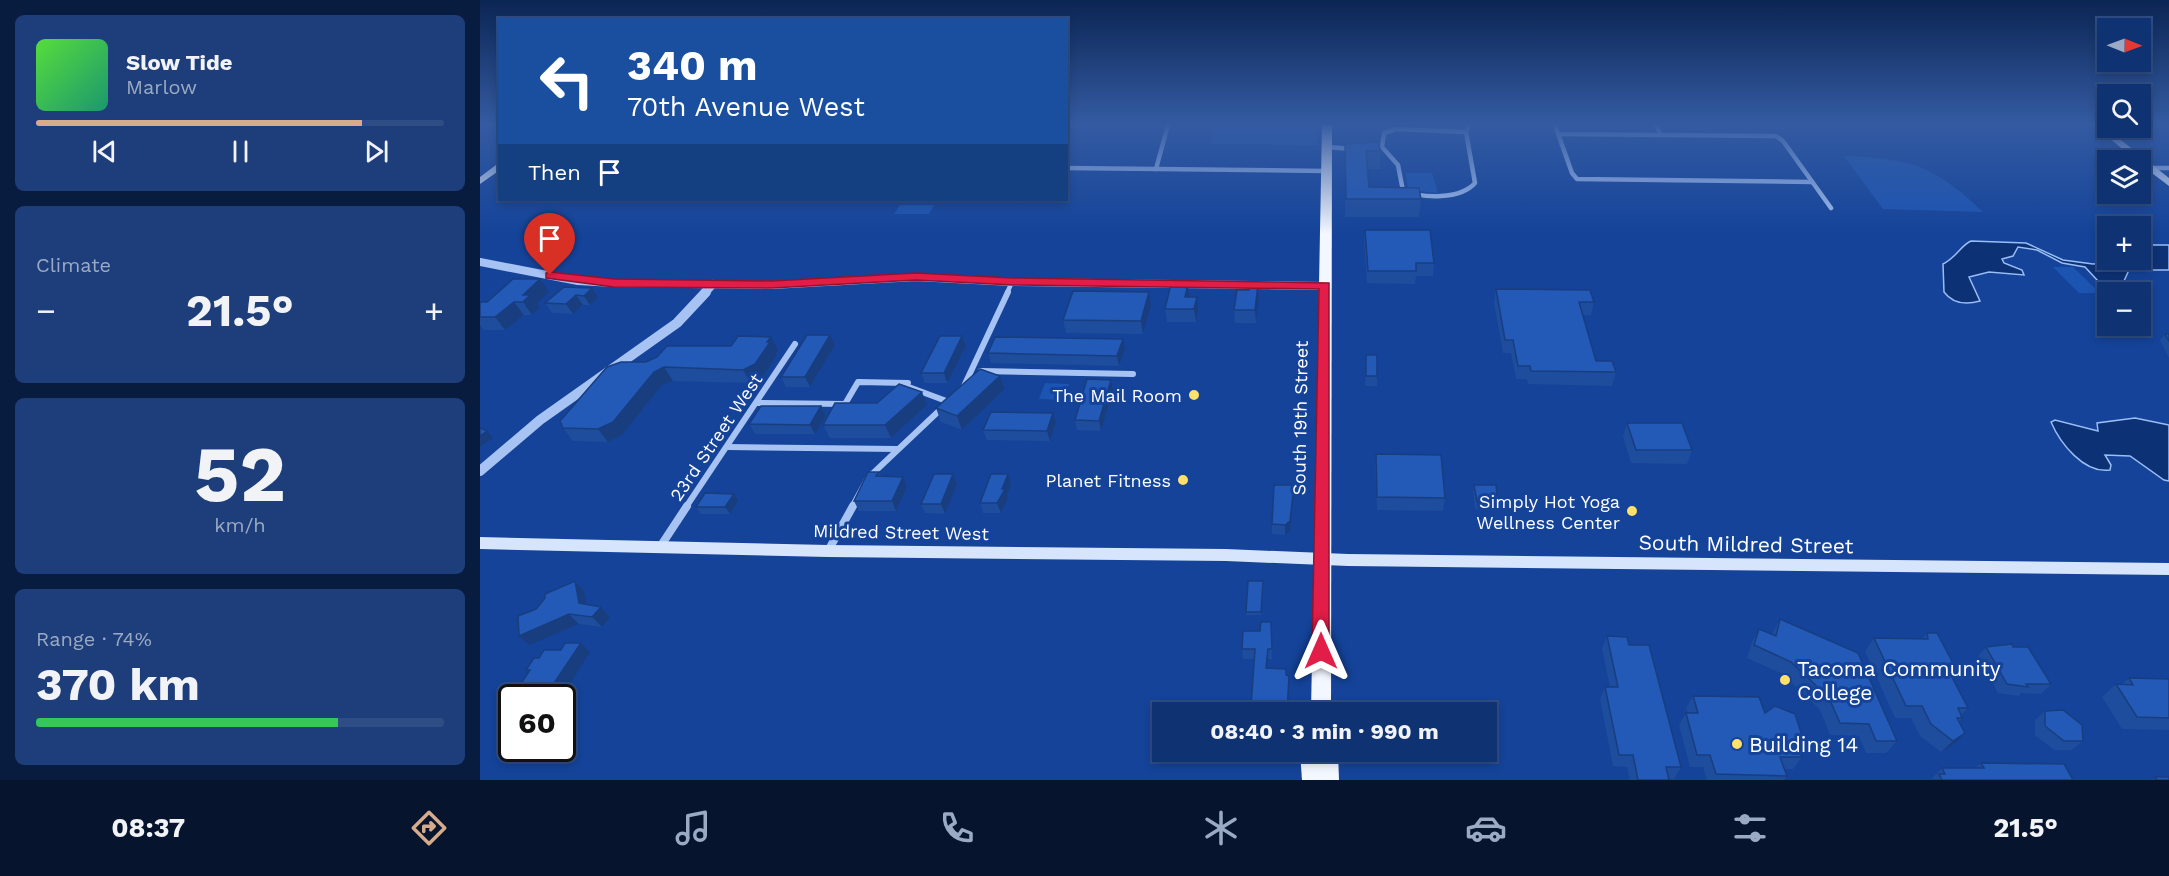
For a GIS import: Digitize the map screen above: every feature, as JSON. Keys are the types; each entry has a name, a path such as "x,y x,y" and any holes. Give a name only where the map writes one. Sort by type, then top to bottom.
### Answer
{"main road":[{"name":"South 19th Street","path":"1319,702 1328,161"},
{"path":"480,181 498,167"},
{"path":"2151,169 2169,183"},
{"name":"Mildred Street West","path":"480,543 1321,558"},
{"path":"480,552 500,543"},
{"name":"South Mildred Street","path":"1321,558 2169,569"},
{"path":"1312,762 1313,780"},
{"path":"1328,762 1328,780"}],"street":[{"path":"1156,169 1158,161"},
{"path":"1395,161 1398,165 1401,189 1405,193 1463,193 1472,189 1475,183 1471,161"},
{"path":"1569,161 1576,179 1812,182"},
{"path":"1796,161 1831,208"},
{"path":"1068,168 1327,171"},
{"path":"2151,168 2169,168"},
{"path":"480,262 590,282 772,285 916,277 1012,282 1325,285"},
{"path":"828,551 863,484 957,394 972,371 1012,282"},
{"path":"480,471 540,420 677,323 713,284"},
{"name":"23rd Street West","path":"660,547 758,403 795,344"},
{"path":"972,371 1133,374"},
{"path":"758,403 845,404 858,382 908,383 906,386 949,402"},
{"path":"728,447 898,449"}],"shaded area":[{"path":"1848,161 1898,161 1920,168 1950,184 1983,212 1883,209"},
{"path":"1406,173 1432,173 1438,193 1408,190"},
{"path":"900,205 934,205 929,214 894,214"},
{"path":"1971,241 2026,243 2063,260 2097,264 2097,270 2129,270 2122,282 2098,281 2085,267 2062,263 2037,250 2018,247 2013,256 2002,259 2004,263 2022,270 2024,275 1989,272 1969,277 1980,301 1960,302 1951,299 1944,292 1943,264"},
{"path":"2151,245 2169,245 2169,270 2151,270"},
{"path":"2053,267 2073,267 2097,290 2097,293 2079,293"},
{"path":"1045,383 1069,384 1064,400 1039,399"},
{"path":"2135,418 2169,425 2169,481 2164,480 2130,456 2105,455 2111,465 2110,470 2091,467 2074,455 2060,439 2051,422 2055,420 2098,431 2097,423"}],"building":[{"path":"1345,161 1367,161 1369,187 1419,188 1421,199 1346,199"},
{"path":"1365,230 1430,230 1434,263 1416,263 1416,271 1368,271"},
{"path":"513,279 540,279 523,295 530,295 523,302 514,302 495,317 480,317 480,302 487,302"},
{"path":"1171,284 1188,284 1185,297 1197,297 1194,309 1165,309"},
{"path":"1250,284 1258,284 1255,310 1234,310 1237,290 1249,290"},
{"path":"564,287 592,288 584,296 576,295 566,304 545,303"},
{"path":"1496,289 1590,290 1594,302 1579,302 1596,361 1612,361 1616,372 1531,371 1530,366 1518,366 1513,340 1505,340"},
{"path":"1073,291 1149,292 1141,321 1063,320"},
{"path":"807,335 830,335 805,377 781,377"},
{"path":"738,336 771,337 755,364 743,370 664,367 654,372 613,422 598,429 563,428 560,421 607,367 621,362 646,362 657,357 667,346 731,346"},
{"path":"940,336 962,336 944,373 921,373"},
{"path":"995,337 1123,339 1117,356 988,353"},
{"path":"1366,355 1377,355 1377,376 1366,376"},
{"path":"980,369 1000,376 957,416 936,408"},
{"path":"1087,379 1111,380 1099,421 1075,420"},
{"path":"899,384 922,392 885,425 823,425 835,403 877,403"},
{"path":"761,406 821,406 810,425 749,424"},
{"path":"991,412 1053,413 1047,431 983,430"},
{"path":"1627,423 1682,423 1692,450 1636,450"},
{"path":"480,428 487,431 480,436"},
{"path":"1376,454 1441,455 1445,498 1377,497"},
{"path":"868,472 879,472 876,476 903,477 892,501 854,501"},
{"path":"934,474 953,474 941,504 921,504"},
{"path":"991,474 1008,474 1002,489 1005,489 997,503 980,503"},
{"path":"1274,485 1294,485 1290,521 1285,525 1272,524"},
{"path":"1474,485 1496,485 1498,503 1477,502"},
{"path":"705,493 734,494 725,507 696,507"},
{"path":"575,581 579,603 601,607 592,617 569,614 519,636 518,616 536,609 545,598 545,594"},
{"path":"1248,581 1263,581 1261,612 1246,612"},
{"path":"1780,619 1858,653 1897,741 1876,741 1869,724 1840,723 1829,698 1791,662 1754,645 1759,629 1776,636"},
{"path":"1261,622 1271,622 1272,649 1268,649 1266,668 1286,669 1286,675 1289,676 1288,702 1251,702 1255,649 1242,649 1243,631 1260,631"},
{"path":"1927,633 1937,633 1954,665 1945,664 1968,708 1958,708 1962,718 1957,718 1965,733 1953,741 1931,724 1922,706 1906,706 1874,638 1928,639"},
{"path":"1607,636 1627,637 1629,645 1649,645 1681,767 1666,767 1669,780 1638,780 1633,755 1619,755 1605,687 1618,687"},
{"path":"565,643 581,643 553,684 521,684 530,670 526,670 534,658 539,658 544,650 561,650"},
{"path":"2012,644 2013,647 2028,647 2051,684 2026,684 2028,687 2007,684 1986,647"},
{"path":"2129,678 2169,679 2169,718 2137,717 2116,684 2133,685"},
{"name":"Building 14","path":"1693,696 1759,697 1765,713 1775,706 1795,714 1803,739 1797,744 1802,757 1780,757 1787,776 1716,774 1710,755 1697,755 1686,713 1698,713"},
{"path":"2063,710 2082,725 2083,741 2064,741 2045,726 2045,711"},
{"path":"1981,763 2064,764 2073,780 1942,780 1939,774 1945,774 1942,768 1984,768"},
{"path":"2155,777 2169,777 2169,780 2157,780"}],"place":[{"name":"The Mail Room","path":"1194,395"},
{"name":"Planet Fitness","path":"1183,480"},
{"name":"Simply Hot Yoga Wellness Center","path":"1632,511"},
{"name":"Tacoma Community College","path":"1785,680"},
{"name":"Building 14","path":"1737,744"}],"route":[{"path":"550,275 590,282 614,283 772,285 916,277 1012,282 1325,285 1321,651"}]}
